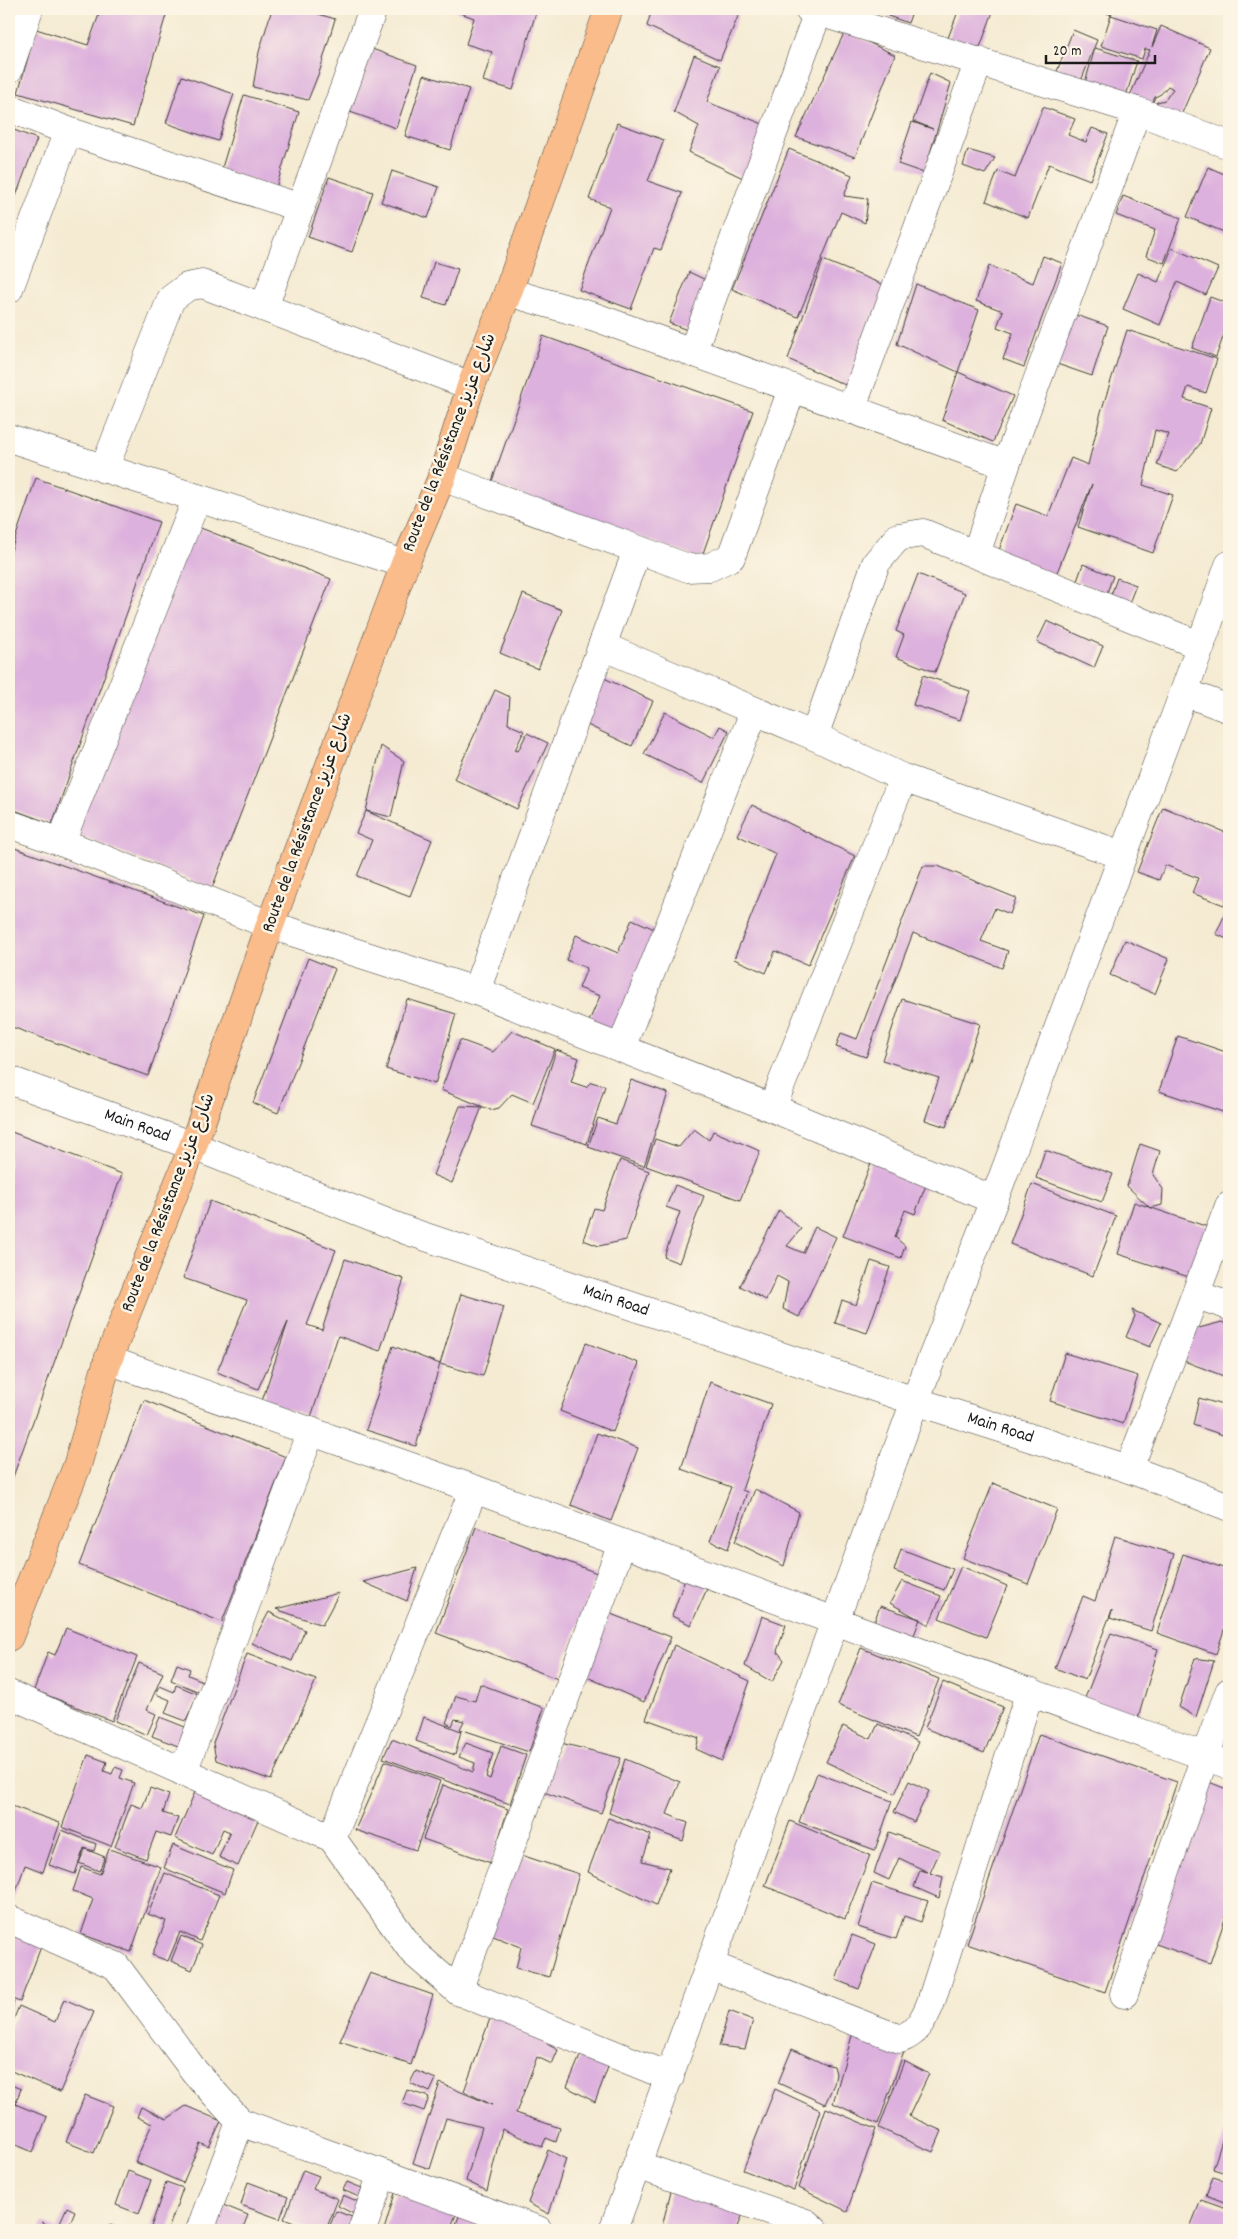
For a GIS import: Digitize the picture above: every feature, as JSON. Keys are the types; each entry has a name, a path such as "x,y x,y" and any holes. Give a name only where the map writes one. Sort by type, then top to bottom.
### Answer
{"main road":[{"name":"Route de la Résistance شارع عزيز","path":"9,1637 77,1466 108,1360 193,1146 270,925 405,564 442,476 471,386 508,292 609,9"}],"street":[{"path":"9,69 29,9"},
{"path":"264,307 373,9"},
{"path":"692,353 814,10 1137,111 1229,145"},
{"path":"851,410 979,61"},
{"path":"9,108 68,131 301,208"},
{"path":"976,554 1006,465 1137,111"},
{"path":"9,289 68,131"},
{"path":"104,469 171,298 187,287 202,284 471,386"},
{"path":"508,292 595,317 1006,465"},
{"path":"442,476 688,568 710,567 731,558 792,389"},
{"path":"9,438 405,564"},
{"path":"61,842 196,498"},
{"path":"814,736 876,563 898,537 923,533 1201,646"},
{"path":"476,991 638,550"},
{"path":"614,2230 915,1401 994,1200 1184,692 1229,565"},
{"path":"602,646 814,736 903,778 1122,855"},
{"path":"1184,692 1229,709"},
{"path":"621,1048 754,712"},
{"path":"772,1108 903,778"},
{"path":"9,824 61,842 270,925 476,991 772,1108 994,1200"},
{"name":"Main Road","path":"9,1080 193,1146 408,1231 915,1401 1129,1469 1229,1507"},
{"path":"1129,1469 1197,1295 1229,1206"},
{"path":"1197,1295 1229,1306"},
{"path":"108,1360 474,1489 834,1622 1030,1691 1217,1760"},
{"path":"183,1772 312,1431"},
{"path":"332,1838 474,1489"},
{"path":"458,1991 622,1543"},
{"path":"710,1965 900,2039 911,2036 922,2024 930,2006 1030,1691"},
{"path":"1124,1994 1217,1760 1229,1692"},
{"path":"9,1694 332,1838 413,1952 458,1991 670,2077"},
{"path":"9,1919 116,1966 195,2072 240,2122 538,2230"},
{"path":"200,2230 240,2122"},
{"path":"637,2165 806,2223 814,2230"},
{"path":"362,2230 382,2174"}],"building":[{"path":"101,9 159,9 167,12 133,126 18,93 36,29 88,45"},
{"path":"272,9 302,9 335,19 320,70 308,100 253,87 259,52"},
{"path":"450,9 537,9 513,90 483,81 492,52 466,44 474,18"},
{"path":"652,9 741,9 720,60 647,26"},
{"path":"890,9 913,9 908,23 888,16"},
{"path":"959,9 994,9 979,50 948,38"},
{"path":"1098,9 1113,9 1111,15"},
{"path":"1111,15 1157,30 1152,47 1161,26 1210,48 1179,120 1149,116 1157,102 1165,100 1173,89 1168,86 1161,94 1155,97 1145,119 1124,109 1150,50 1145,49 1142,59 1101,46"},
{"path":"1073,30 1097,40 1078,89 1054,79"},
{"path":"845,31 895,55 855,157 796,137"},
{"path":"1095,48 1137,61 1125,99 1084,86"},
{"path":"372,49 417,65 396,128 350,112"},
{"path":"694,55 720,66 707,102 768,126 745,179 689,152 699,126 674,112"},
{"path":"930,73 951,83 924,173 898,164 912,122 933,129 913,121"},
{"path":"424,75 469,89 450,150 405,136"},
{"path":"182,76 234,94 218,141 166,123"},
{"path":"244,95 299,112 276,188 221,171"},
{"path":"1043,107 1075,119 1068,135 1086,142 1092,128 1108,134 1090,180 1049,164 1028,218 986,201 998,171 1015,178"},
{"path":"617,123 664,140 648,181 682,193 661,250 654,248 631,309 579,290 610,207 589,199"},
{"path":"9,128 37,139 9,215"},
{"path":"789,149 852,175 844,196 868,199 865,223 841,212 798,317 732,289"},
{"path":"968,150 995,158 985,174 963,166"},
{"path":"1208,167 1229,176 1229,234 1187,217"},
{"path":"392,171 439,187 428,218 381,202"},
{"path":"329,177 373,192 352,252 308,237"},
{"path":"1123,196 1181,218 1164,263 1146,256 1155,230 1116,215"},
{"path":"1172,248 1218,268 1206,295 1177,282 1160,325 1123,309 1138,273 1158,282"},
{"path":"1043,256 1062,263 1024,367 1003,359 1013,333 997,327 1003,311 976,301 989,266 1033,283"},
{"path":"823,260 889,287 854,389 788,359"},
{"path":"434,262 458,269 446,305 423,298"},
{"path":"689,272 710,282 690,331 669,323"},
{"path":"916,284 979,310 958,372 897,344"},
{"path":"1210,297 1229,304 1229,320 1216,357 1192,348"},
{"path":"1073,314 1108,326 1092,376 1057,364"},
{"path":"1127,330 1217,359 1206,393 1188,387 1184,399 1211,408 1200,444 1177,472 1157,465 1169,434 1155,430 1143,485 1173,495 1153,553 1078,527 1092,484 1056,575 998,553 1016,504 1048,516 1071,458 1088,465 1101,412"},
{"path":"543,336 753,411 701,559 491,484"},
{"path":"958,372 1013,396 993,442 942,420"},
{"path":"36,478 159,522 52,824 9,808 9,556"},
{"path":"193,525 331,579 212,888 74,833"},
{"path":"1083,564 1113,576 1107,593 1077,581"},
{"path":"918,574 965,593 935,672 896,657 904,635 896,631"},
{"path":"1117,578 1136,585 1129,603 1111,595"},
{"path":"523,594 562,610 538,669 500,653"},
{"path":"1047,621 1103,646 1094,668 1037,642"},
{"path":"923,675 970,691 960,720 913,705"},
{"path":"604,678 653,701 632,746 583,723"},
{"path":"495,690 510,697 508,724 524,731 515,750 518,751 527,733 548,743 517,809 454,779"},
{"path":"665,712 714,737 720,726 729,731 703,783 644,754"},
{"path":"381,746 404,761 391,817 366,811"},
{"path":"752,805 855,856 808,965 775,951 766,973 734,959 776,854 737,835"},
{"path":"1163,807 1229,834 1229,892 1224,905 1192,893 1198,878 1165,865 1159,880 1137,872"},
{"path":"366,811 432,840 410,896 357,876 372,840 356,833"},
{"path":"9,846 204,916 148,1076 9,1026"},
{"path":"923,866 938,866 1016,898 1010,914 995,908 981,941 1008,951 1002,968 913,933 866,1057 836,1047 841,1033 857,1039"},
{"path":"1229,905 1229,940 1216,934"},
{"path":"632,919 661,932 618,1039 587,1026 600,996 579,988 587,968 566,960 576,935 618,953"},
{"path":"1125,940 1169,959 1155,994 1110,975"},
{"path":"308,958 335,969 278,1113 253,1103"},
{"path":"407,999 456,1014 435,1084 386,1069"},
{"path":"902,999 980,1024 946,1127 925,1120 939,1078 882,1060"},
{"path":"512,1031 555,1049 533,1103 512,1094 499,1108 491,1110 441,1090 460,1040 493,1052"},
{"path":"1178,1036 1229,1053 1229,1114 1159,1091"},
{"path":"556,1050 579,1058 571,1082 586,1087 591,1082 605,1086 587,1144 532,1126"},
{"path":"631,1080 668,1093 644,1166 588,1147 598,1118 616,1124"},
{"path":"460,1106 482,1107 452,1183 433,1175"},
{"path":"694,1129 709,1140 713,1131 760,1151 740,1200 646,1166 655,1139 679,1147"},
{"path":"9,1131 122,1174 9,1488"},
{"path":"1140,1144 1160,1151 1153,1175 1163,1189 1162,1205 1150,1208 1127,1186"},
{"path":"1045,1150 1113,1174 1102,1202 1036,1178"},
{"path":"874,1155 929,1177 915,1214 905,1210 895,1237 905,1246 901,1258 843,1236"},
{"path":"620,1160 649,1171 626,1240 599,1246 583,1240 594,1208 602,1210"},
{"path":"1032,1184 1116,1216 1093,1276 1010,1244"},
{"path":"675,1185 704,1196 679,1263 664,1257 680,1212 666,1207"},
{"path":"210,1201 336,1250 307,1325 322,1330 345,1259 404,1279 380,1351 338,1336 311,1417 262,1401 288,1322 258,1389 217,1372 247,1300 183,1278"},
{"path":"1134,1202 1211,1228 1195,1279 1118,1254"},
{"path":"779,1210 801,1229 787,1246 803,1253 815,1227 836,1237 799,1317 783,1309 788,1282 777,1276 766,1300 740,1286"},
{"path":"871,1261 890,1267 867,1333 835,1323 842,1300 856,1305"},
{"path":"461,1294 504,1307 483,1376 440,1364"},
{"path":"1132,1310 1161,1323 1150,1347 1126,1337 1135,1316"},
{"path":"1222,1322 1229,1326 1229,1378 1184,1361 1195,1329"},
{"path":"586,1343 639,1363 613,1432 560,1411"},
{"path":"393,1346 440,1364 416,1446 366,1430"},
{"path":"1065,1353 1138,1376 1123,1424 1050,1401"},
{"path":"710,1382 771,1404 742,1490 747,1492 728,1549 710,1541 731,1487 681,1469"},
{"path":"1199,1398 1229,1407 1229,1437 1193,1425"},
{"path":"144,1400 286,1457 222,1622 79,1565"},
{"path":"597,1433 638,1448 611,1521 571,1505"},
{"path":"993,1483 1057,1509 1028,1584 963,1558"},
{"path":"755,1489 799,1512 784,1566 735,1542"},
{"path":"476,1527 597,1573 558,1679 436,1633"},
{"path":"1115,1536 1174,1554 1151,1631 1110,1618 1112,1610 1085,1680 1055,1668 1083,1596 1095,1601"},
{"path":"901,1549 953,1569 944,1590 894,1571"},
{"path":"1183,1554 1229,1570 1229,1615 1216,1654 1157,1633"},
{"path":"961,1566 1007,1586 986,1637 939,1618"},
{"path":"417,1568 407,1601 363,1582"},
{"path":"687,1573 710,1582 691,1625 672,1616"},
{"path":"902,1581 941,1596 929,1625 890,1603"},
{"path":"339,1593 322,1625 276,1609"},
{"path":"880,1606 920,1619 913,1638 873,1625"},
{"path":"269,1612 305,1630 292,1661 252,1643"},
{"path":"608,1613 671,1637 644,1702 587,1677"},
{"path":"762,1616 786,1625 777,1651 784,1660 772,1682 745,1666"},
{"path":"66,1628 137,1657 112,1721 34,1690 48,1652 55,1655"},
{"path":"1111,1633 1158,1649 1137,1722 1083,1703"},
{"path":"674,1645 750,1681 722,1761 696,1749 699,1738 646,1719"},
{"path":"861,1648 939,1679 916,1737 838,1705"},
{"path":"247,1654 316,1680 271,1780 216,1760 213,1743"},
{"path":"1195,1658 1214,1661 1196,1717 1179,1707"},
{"path":"139,1663 163,1673 147,1710 156,1714 147,1735 115,1721"},
{"path":"177,1664 190,1669 188,1675 203,1681 199,1692 171,1680"},
{"path":"943,1682 1003,1707 984,1753 925,1728"},
{"path":"480,1684 544,1708 529,1752 460,1729 464,1721 455,1719 452,1726 446,1723 456,1696 475,1701"},
{"path":"176,1685 198,1694 186,1721 165,1713 170,1700 156,1694 160,1686 174,1692"},
{"path":"160,1717 185,1727 178,1746 152,1736"},
{"path":"424,1717 461,1731 455,1755 416,1741"},
{"path":"878,1724 918,1742 895,1794 826,1762 843,1726 871,1739"},
{"path":"1039,1734 1177,1782 1105,1992 967,1944"},
{"path":"392,1739 473,1772 475,1763 459,1757 466,1743 493,1753 486,1777 490,1779 501,1746 526,1755 510,1804 383,1758"},
{"path":"561,1743 621,1758 601,1813 544,1792"},
{"path":"88,1755 107,1762 104,1771 112,1774 115,1767 123,1770 120,1778 134,1783 111,1846 62,1827"},
{"path":"625,1759 680,1782 667,1814 688,1823 683,1841 609,1813"},
{"path":"385,1761 440,1781 416,1850 355,1830"},
{"path":"817,1773 892,1801 875,1850 799,1822"},
{"path":"909,1781 929,1791 914,1822 894,1812"},
{"path":"1209,1782 1229,1790 1229,1907 1210,1963 1153,1943"},
{"path":"443,1785 508,1809 491,1863 423,1839"},
{"path":"150,1788 169,1795 163,1813 178,1818 171,1837 156,1832 146,1859 115,1847 131,1804 142,1808"},
{"path":"195,1792 258,1820 238,1866 219,1857 230,1832 223,1829 212,1855 175,1838"},
{"path":"9,1805 60,1823 43,1872 25,1865 11,1906 9,1906"},
{"path":"608,1818 651,1835 642,1861 670,1868 656,1905 588,1872"},
{"path":"790,1821 870,1855 845,1919 765,1886"},
{"path":"62,1830 96,1844 94,1851 84,1848 75,1874 49,1865"},
{"path":"889,1832 940,1851 930,1873 943,1877 939,1898 914,1887 920,1870 928,1872 899,1858 889,1880 874,1873"},
{"path":"173,1845 233,1870 225,1893 164,1868"},
{"path":"85,1849 105,1857 99,1871 79,1863"},
{"path":"109,1849 161,1867 131,1952 81,1934 93,1899 73,1891 81,1867 100,1874"},
{"path":"521,1855 579,1874 549,1977 516,1968 521,1947 488,1934"},
{"path":"165,1873 219,1895 200,1941 180,1932 168,1961 152,1955 166,1921 148,1914"},
{"path":"872,1883 928,1901 921,1922 904,1916 896,1939 858,1927"},
{"path":"9,1931 42,1944 20,2002 9,1998"},
{"path":"852,1935 876,1944 859,1989 836,1980"},
{"path":"181,1936 202,1945 192,1970 171,1961"},
{"path":"370,1973 433,1995 411,2065 340,2041"},
{"path":"64,1999 94,2012 60,2092 9,2070 9,2031 19,2006 55,2022"},
{"path":"9,2001 14,2002 9,2017"},
{"path":"729,2011 753,2020 745,2049 719,2046"},
{"path":"492,2013 552,2037 547,2044 558,2050 552,2064 537,2057 516,2113 560,2128 556,2142 546,2138 542,2147 502,2129 487,2191 466,2181 482,2127 446,2118 430,2169 413,2163 440,2083 492,2105 464,2091"},
{"path":"853,2032 905,2049 878,2124 833,2103"},
{"path":"583,2049 611,2059 595,2102 567,2087"},
{"path":"792,2049 824,2064 834,2066 836,2074 834,2084 825,2104 778,2083"},
{"path":"904,2061 929,2074 909,2116 942,2131 933,2152 879,2128"},
{"path":"416,2071 436,2079 430,2092 410,2083"},
{"path":"9,2084 21,2089 15,2104 47,2117 33,2152 9,2142"},
{"path":"775,2089 820,2110 794,2190 743,2170"},
{"path":"407,2090 429,2097 424,2111 402,2103"},
{"path":"85,2095 113,2106 94,2153 66,2142"},
{"path":"186,2106 221,2121 209,2147 200,2143 183,2183 135,2162 152,2124 137,2117 141,2107 167,2119"},
{"path":"826,2108 876,2129 847,2211 799,2188"},
{"path":"1229,2118 1229,2174 1213,2169"},
{"path":"548,2150 566,2159 549,2214 528,2203"},
{"path":"303,2170 319,2176 313,2189 338,2199 326,2230 311,2230 284,2219"},
{"path":"128,2171 151,2180 139,2214 116,2205"},
{"path":"1213,2177 1229,2182 1229,2204 1206,2195"},
{"path":"166,2182 183,2188 168,2230 150,2230"},
{"path":"248,2182 288,2197 280,2219 241,2205"},
{"path":"347,2182 362,2188 359,2197 343,2190"},
{"path":"672,2187 743,2213 737,2230 661,2230"},
{"path":"395,2193 456,2214 450,2230 384,2230"},
{"path":"343,2195 359,2202 354,2214 338,2206"},
{"path":"1201,2200 1229,2210 1229,2230 1189,2230"},
{"path":"223,2205 248,2215 242,2230 220,2230 214,2227"},
{"path":"67,2207 75,2211 67,2230 39,2230 42,2222 57,2229"},
{"path":"336,2211 352,2217 347,2230 328,2230"},
{"path":"459,2216 499,2230 454,2230"},
{"path":"109,2225 124,2230 106,2230"}]}
